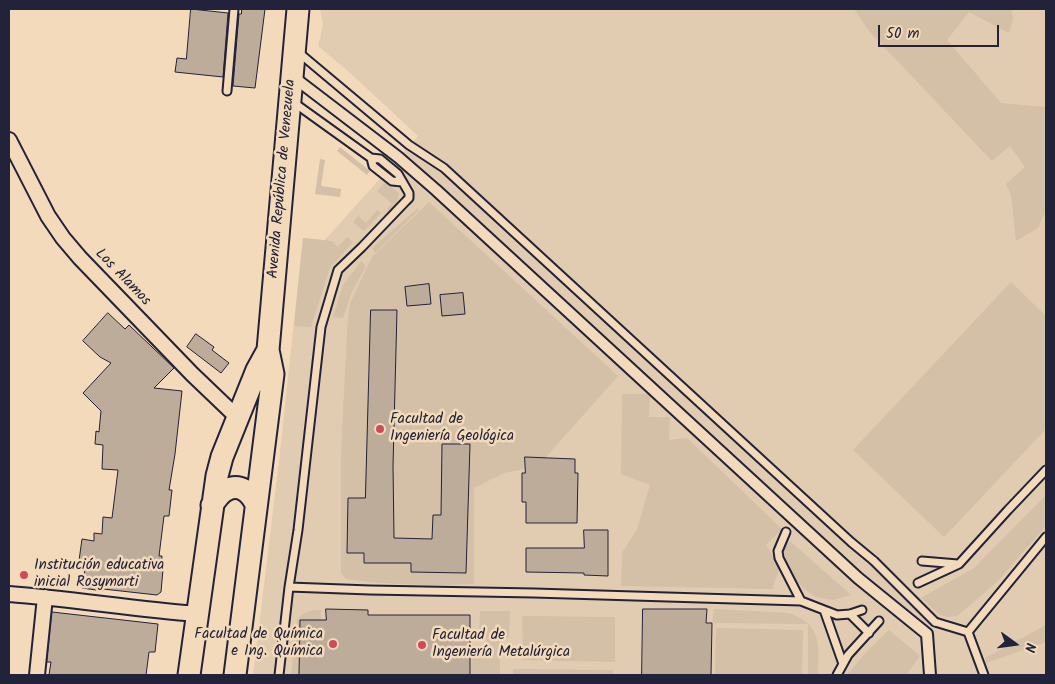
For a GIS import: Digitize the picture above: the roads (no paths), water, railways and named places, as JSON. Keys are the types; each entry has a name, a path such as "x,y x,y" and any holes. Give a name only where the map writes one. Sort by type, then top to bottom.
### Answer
{"main road":[{"name":"Avenida República de Venezuela","path":"235,675 273,374 268,350 298,9"},
{"name":"Avenida República de Venezuela","path":"189,675 212,505 219,468 257,370 268,350"},
{"path":"212,505 218,496 226,490 235,488 244,490 252,496 256,504"}],"street":[{"path":"292,76 398,157 436,190 858,578 927,634 930,675"},
{"name":"Los Alamos","path":"9,140 48,216 63,238 192,374 238,418"},
{"path":"9,594 197,614"},
{"path":"37,675 45,597"}],"lane":[{"path":"226,91 234,9"},
{"path":"294,50 409,145 444,168 874,561 935,622 968,632"},
{"path":"279,675 321,327 338,270 409,198 407,188 402,182 392,181 373,166 371,158 290,100"},
{"path":"918,583 959,564 1046,470"},
{"path":"786,532 778,551 779,558 801,600"},
{"path":"968,632 1046,537"},
{"path":"922,561 959,564"},
{"path":"289,587 801,600 837,615 850,614 862,610"},
{"path":"824,610 843,664"},
{"path":"850,614 869,632"},
{"path":"837,675 848,655 879,622"},
{"path":"968,632 984,675"}],"place":[{"name":"Facultad de Ingeniería Geológica","path":"380,429"},
{"name":"Institución educativa inicial Rosymarti","path":"24,575"},
{"name":"Facultad de Química e Ing. Química","path":"333,644"},
{"name":"Facultad de Ingeniería Metalúrgica","path":"422,645"}]}
